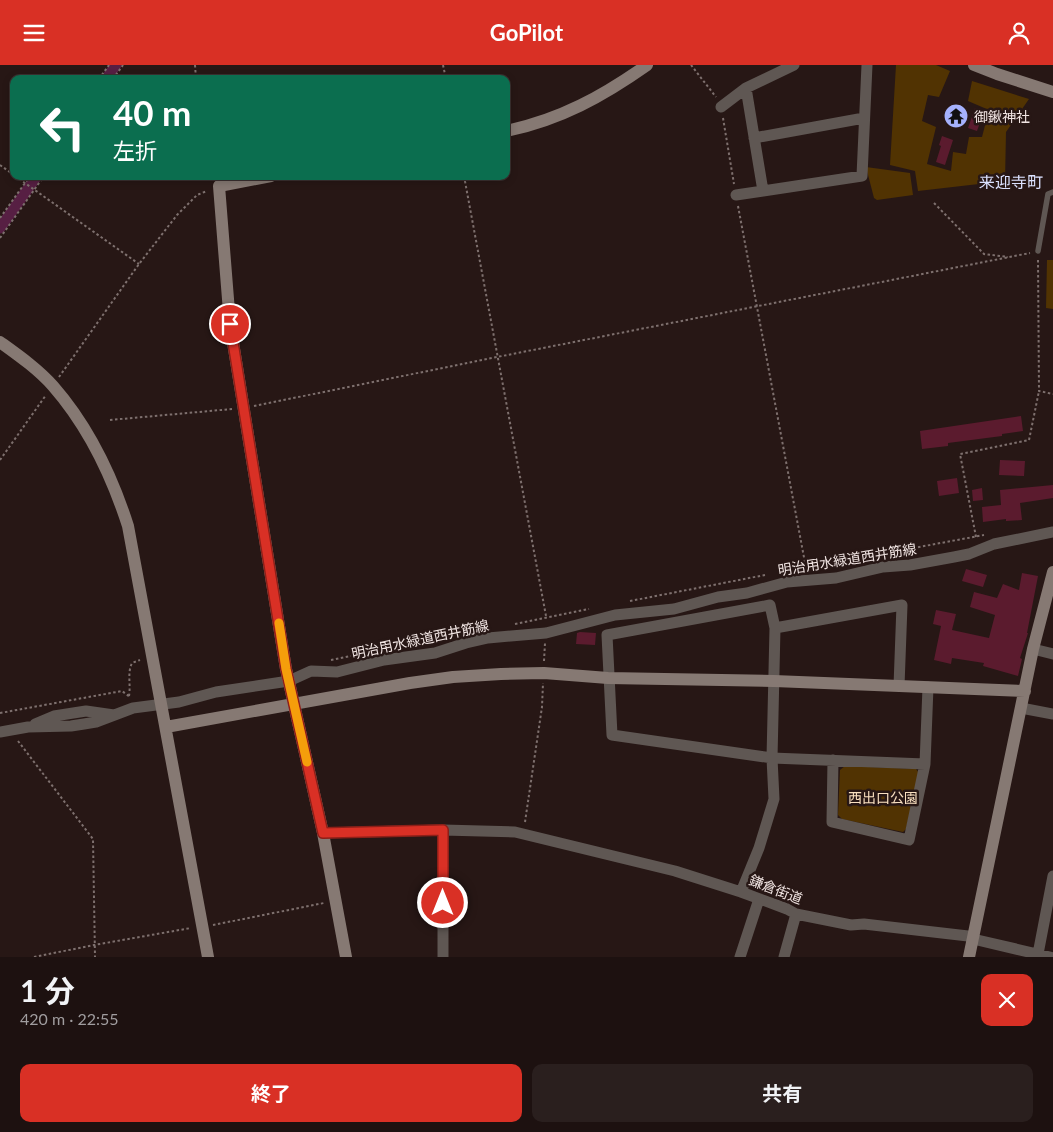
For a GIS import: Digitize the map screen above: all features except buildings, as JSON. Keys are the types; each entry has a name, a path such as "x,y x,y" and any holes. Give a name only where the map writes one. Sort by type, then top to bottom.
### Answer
{"street":[{"path":"510,130 572,111 622,83 646,65"},
{"path":"721,107 746,89 794,65"},
{"path":"736,195 862,176 867,65"},
{"path":"974,65 1053,92"},
{"path":"746,89 763,191"},
{"path":"754,138 864,118"},
{"path":"250,180 219,186 230,324 288,681 323,833 346,957"},
{"path":"0,342 53,385 75,415 98,453 117,494 128,526 208,957"},
{"name":"明治用水緑道西井筋線","path":"5,731 28,727 71,726 96,721 134,708 178,702 216,692 288,681 311,671 337,672 384,660 435,653 488,638 546,633 615,615 674,609 787,582 836,578 883,567 910,565 970,554 994,544 1053,533"},
{"path":"970,957 1033,649 1053,572"},
{"path":"741,892 759,848 774,799 772,758 774,628 770,605 607,635 612,735 772,758 925,764"},
{"path":"774,628 902,605 899,686"},
{"path":"1033,649 1053,654"},
{"path":"166,727 410,683 453,677 544,673 608,678 774,681 1025,691"},
{"path":"833,760 832,822 909,840 925,764 928,687"},
{"path":"1021,708 1053,714"},
{"path":"443,830 443,957"},
{"name":"鎌倉街道","path":"323,833 443,830 515,832 675,871 741,892 796,914 851,925 864,924 968,936 973,939 1050,957"},
{"path":"1038,954 1053,875"},
{"path":"740,957 759,899"},
{"path":"784,957 796,914"}],"lane":[{"path":"1038,251 1048,193 1053,192"}],"path":[{"path":"691,65 720,103 721,107 806,567"},
{"path":"21,180 139,264"},
{"path":"0,218 27,180"},
{"path":"0,238 41,180"},
{"path":"465,180 546,617 542,707 523,834"},
{"path":"0,460 176,215 196,195 219,186"},
{"path":"934,203 984,254 1010,257"},
{"path":"110,420 244,408 1038,251 1039,391 1029,440 960,454 976,537"},
{"path":"1039,391 1053,394"},
{"path":"128,695 131,687 130,668 132,663 138,660 153,658"},
{"path":"5,731 93,839 95,957"},
{"path":"34,957 336,901"}],"green space":[{"name":"御鍬神社","path":"896,65 936,65 950,71 939,97 928,95 922,121 936,127 927,164 951,171 953,152 966,154 969,137 982,137 989,110 968,101 972,81 1029,99 1006,132 1005,181 918,191 915,171 890,165"},
{"path":"866,167 910,173 913,195 877,200 874,198"},
{"path":"1047,260 1053,260 1053,309 1046,308"},
{"name":"西出口公園","path":"845,766 916,769 919,773 906,829 903,832 842,819 838,815 840,770"}],"waterway":[{"path":"109,75 116,65"},
{"path":"0,228 34,180"}],"slow traffic":[{"path":"279,623 286,669 307,762"}],"place":[{"name":"御鍬神社","path":"956,116"}],"district":[{"name":"来迎寺町","path":"1011,181"}],"route":[{"path":"230,324 286,669 323,833 443,830 443,903"}]}
